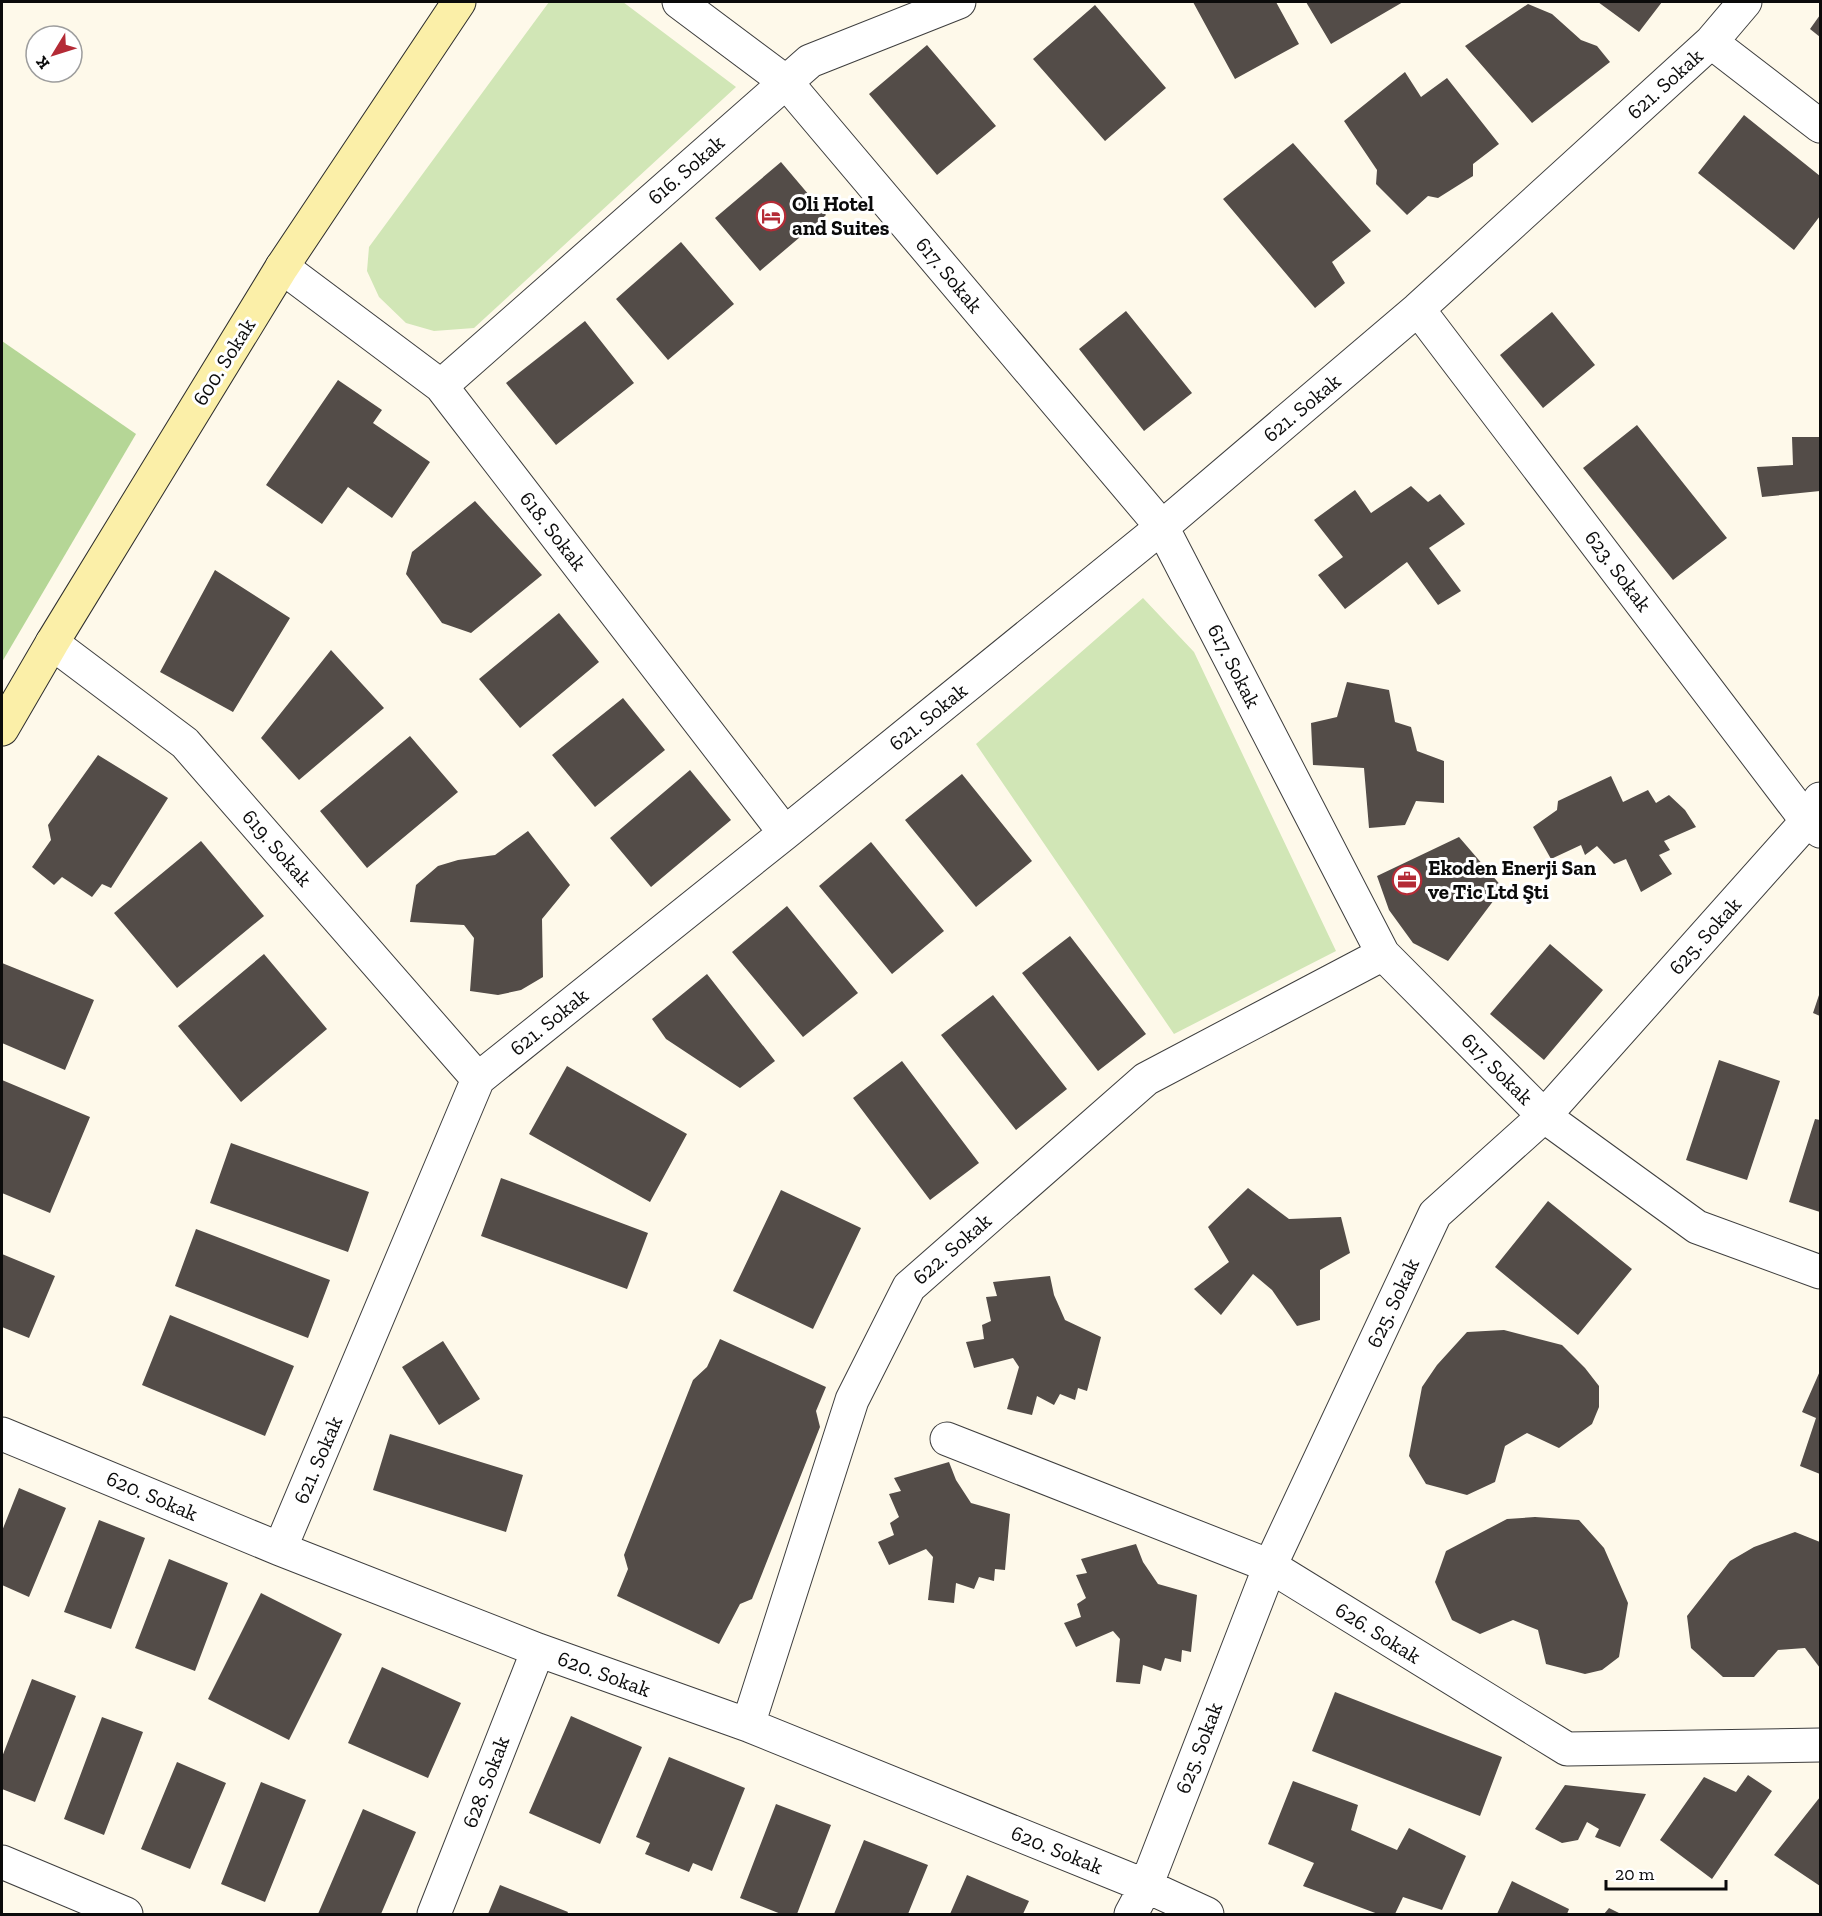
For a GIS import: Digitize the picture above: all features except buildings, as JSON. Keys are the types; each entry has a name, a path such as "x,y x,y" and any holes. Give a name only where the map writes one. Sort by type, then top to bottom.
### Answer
{"street":[{"name":"600. Sokak","path":"2,729 52,643 282,267 459,2"},
{"name":"617. Sokak","path":"679,2 786,82 1162,527 1383,954 1544,1116 1697,1227 1821,1272"},
{"name":"616. Sokak","path":"441,386 810,61 959,2"},
{"name":"621. Sokak","path":"280,1549 478,1079 1162,527 1418,309 1711,42 1745,2"},
{"path":"1711,42 1821,126"},
{"name":"618. Sokak","path":"282,267 441,386 785,833"},
{"name":"623. Sokak","path":"1418,309 1816,817"},
{"name":"619. Sokak","path":"52,643 185,743 478,1079"},
{"name":"625. Sokak","path":"1139,1900 1270,1566 1435,1214 1544,1116 1816,817"},
{"name":"622. Sokak","path":"748,1725 852,1400 909,1287 1146,1079 1383,954"},
{"name":"620. Sokak","path":"2,1434 280,1549 538,1650 748,1725 1139,1900 1207,1914"},
{"name":"626. Sokak","path":"947,1439 1270,1566 1567,1749 1821,1744"},
{"name":"628. Sokak","path":"434,1914 538,1650"},
{"path":"2,1862 126,1914"}],"green space":[{"path":"549,2 623,2 736,87 474,328 434,331 406,323 379,297 367,271 369,247"},
{"path":"2,341 136,434 2,662"},
{"path":"1143,598 1194,652 1336,951 1174,1034 976,744"}],"place":[{"name":"Oli Hotel and Suites","path":"771,216"},
{"name":"Ekoden Enerji San ve Tic Ltd Şti","path":"1407,880"}]}
